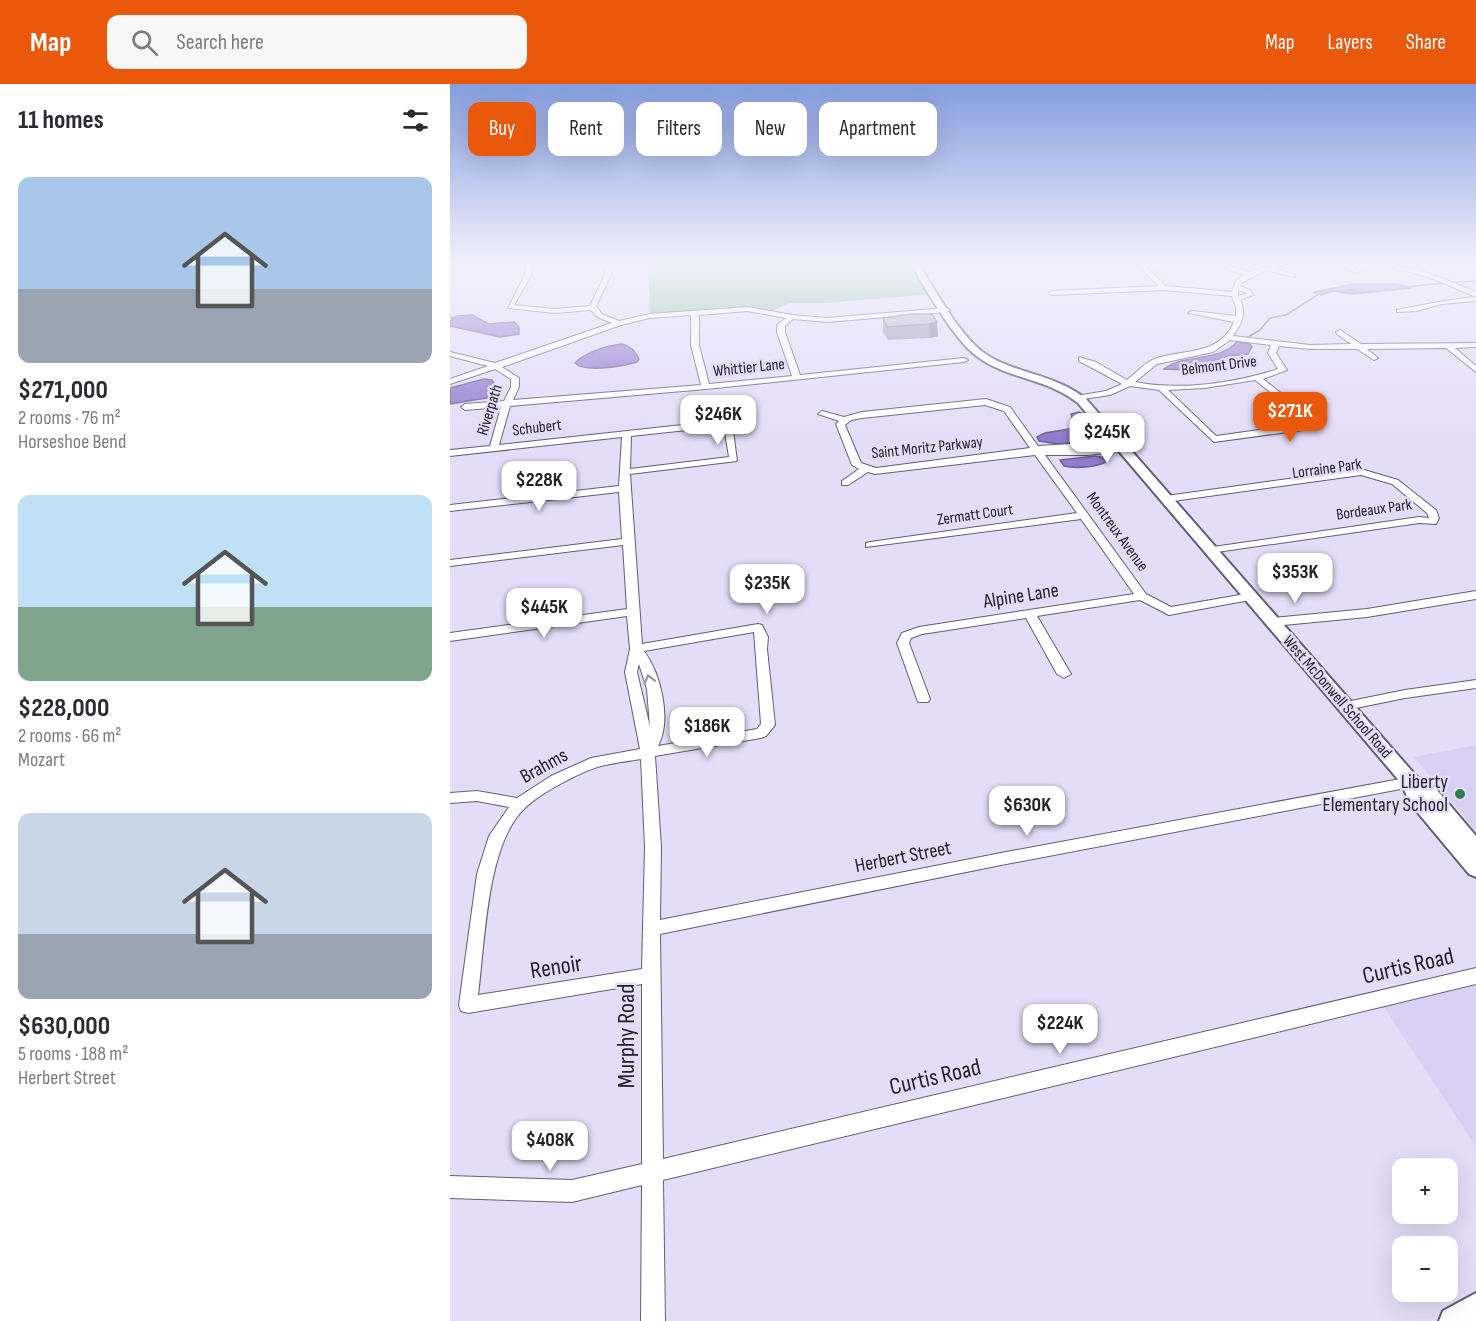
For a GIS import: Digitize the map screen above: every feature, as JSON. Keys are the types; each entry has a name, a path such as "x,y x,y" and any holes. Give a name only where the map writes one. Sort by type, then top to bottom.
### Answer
{"main road":[{"name":"West McDonwell School Road","path":"954,321 980,354 1009,368 1050,381 1081,400 1411,782 1430,794 1476,849"},
{"name":"West McDonwell School Road","path":"1411,782 1416,797 1476,869"},
{"path":"1453,1321 1476,1306"}],"street":[{"path":"612,321 619,323"},
{"path":"450,382 629,321"},
{"path":"695,321 695,345 706,387"},
{"path":"787,321 781,326 781,332 797,378"},
{"path":"1081,400 1102,397 1104,394 1129,384 1150,364 1209,350 1228,338 1239,321"},
{"path":"1340,332 1374,358"},
{"path":"1228,338 1275,345 1476,345"},
{"name":"Belmont Drive","path":"1129,384 1162,388 1257,378 1283,370 1272,353 1275,345"},
{"path":"1448,345 1476,370"},
{"name":"Riverpath","path":"450,354 468,357 515,378 515,387 503,411 494,448"},
{"path":"1082,358 1091,361 1113,378 1129,384"},
{"name":"Whittier Lane","path":"465,407 706,387 964,360"},
{"path":"1162,388 1214,439 1317,425 1257,378"},
{"name":"Montreux Avenue","path":"846,420 884,412 1002,402 1035,451 1143,596 1169,610 1251,597"},
{"path":"822,414 846,420"},
{"name":"Saint Moritz Parkway","path":"846,420 840,424 857,465 875,471 1035,451 1120,446"},
{"name":"Schubert","path":"450,453 728,423 735,459 625,472"},
{"name":"Murphy Road","path":"627,433 624,488 630,541 636,649 631,672 648,752 653,846 651,929 653,1321"},
{"path":"845,483 865,469"},
{"name":"Lorraine Park","path":"1169,502 1379,476 1395,482 1422,503 1432,512 1434,518 1432,522"},
{"path":"450,508 624,488"},
{"name":"Zermatt Court","path":"870,546 1084,515"},
{"name":"Bordeaux Park","path":"1213,554 1427,527 1432,522"},
{"path":"450,563 630,541"},
{"path":"1276,626 1311,624 1317,619 1367,614 1476,595"},
{"name":"Alpine Lane","path":"923,699 903,644 906,636 919,631 1143,596"},
{"path":"450,637 635,611"},
{"path":"1030,614 1064,674"},
{"name":"Brahms","path":"468,1005 485,874 497,836 519,804 556,780 596,762 761,733 768,726 762,638 758,627 636,649"},
{"path":"1346,706 1405,694 1476,684"},
{"name":"Herbert Street","path":"651,929 1000,859 1411,782"},
{"path":"450,798 477,796 519,804"},
{"name":"Renoir","path":"468,1005 651,975"},
{"name":"Curtis Road","path":"450,1186 572,1191 652,1170 1476,976"}],"shaded area":[{"path":"450,321 483,321 489,324 514,322 519,327 519,334 500,337 450,326"},
{"path":"1237,342 1250,344 1252,347 1248,354 1228,356 1185,370 1164,369 1181,361 1220,353"},
{"path":"622,344 634,352 639,359 637,362 595,368 587,368 575,363 597,350"},
{"path":"484,379 492,380 495,385 492,397 450,404 450,388"},
{"path":"1079,412 1083,414 1082,418 1096,436 1095,440 1058,444 1039,441 1037,437 1045,433 1075,428 1071,414"},
{"path":"1095,456 1105,458 1106,462 1074,467 1064,466 1060,460"},
{"name":"Liberty Elementary School","path":"1476,745 1476,831 1414,757"},
{"path":"1476,985 1476,1147 1384,1007"}],"building":[{"path":"884,321 937,322 929,324 887,327"}],"waterway":[{"path":"1248,337 1260,330 1268,321"}],"place":[{"name":"Liberty Elementary School","path":"1460,794"}]}
